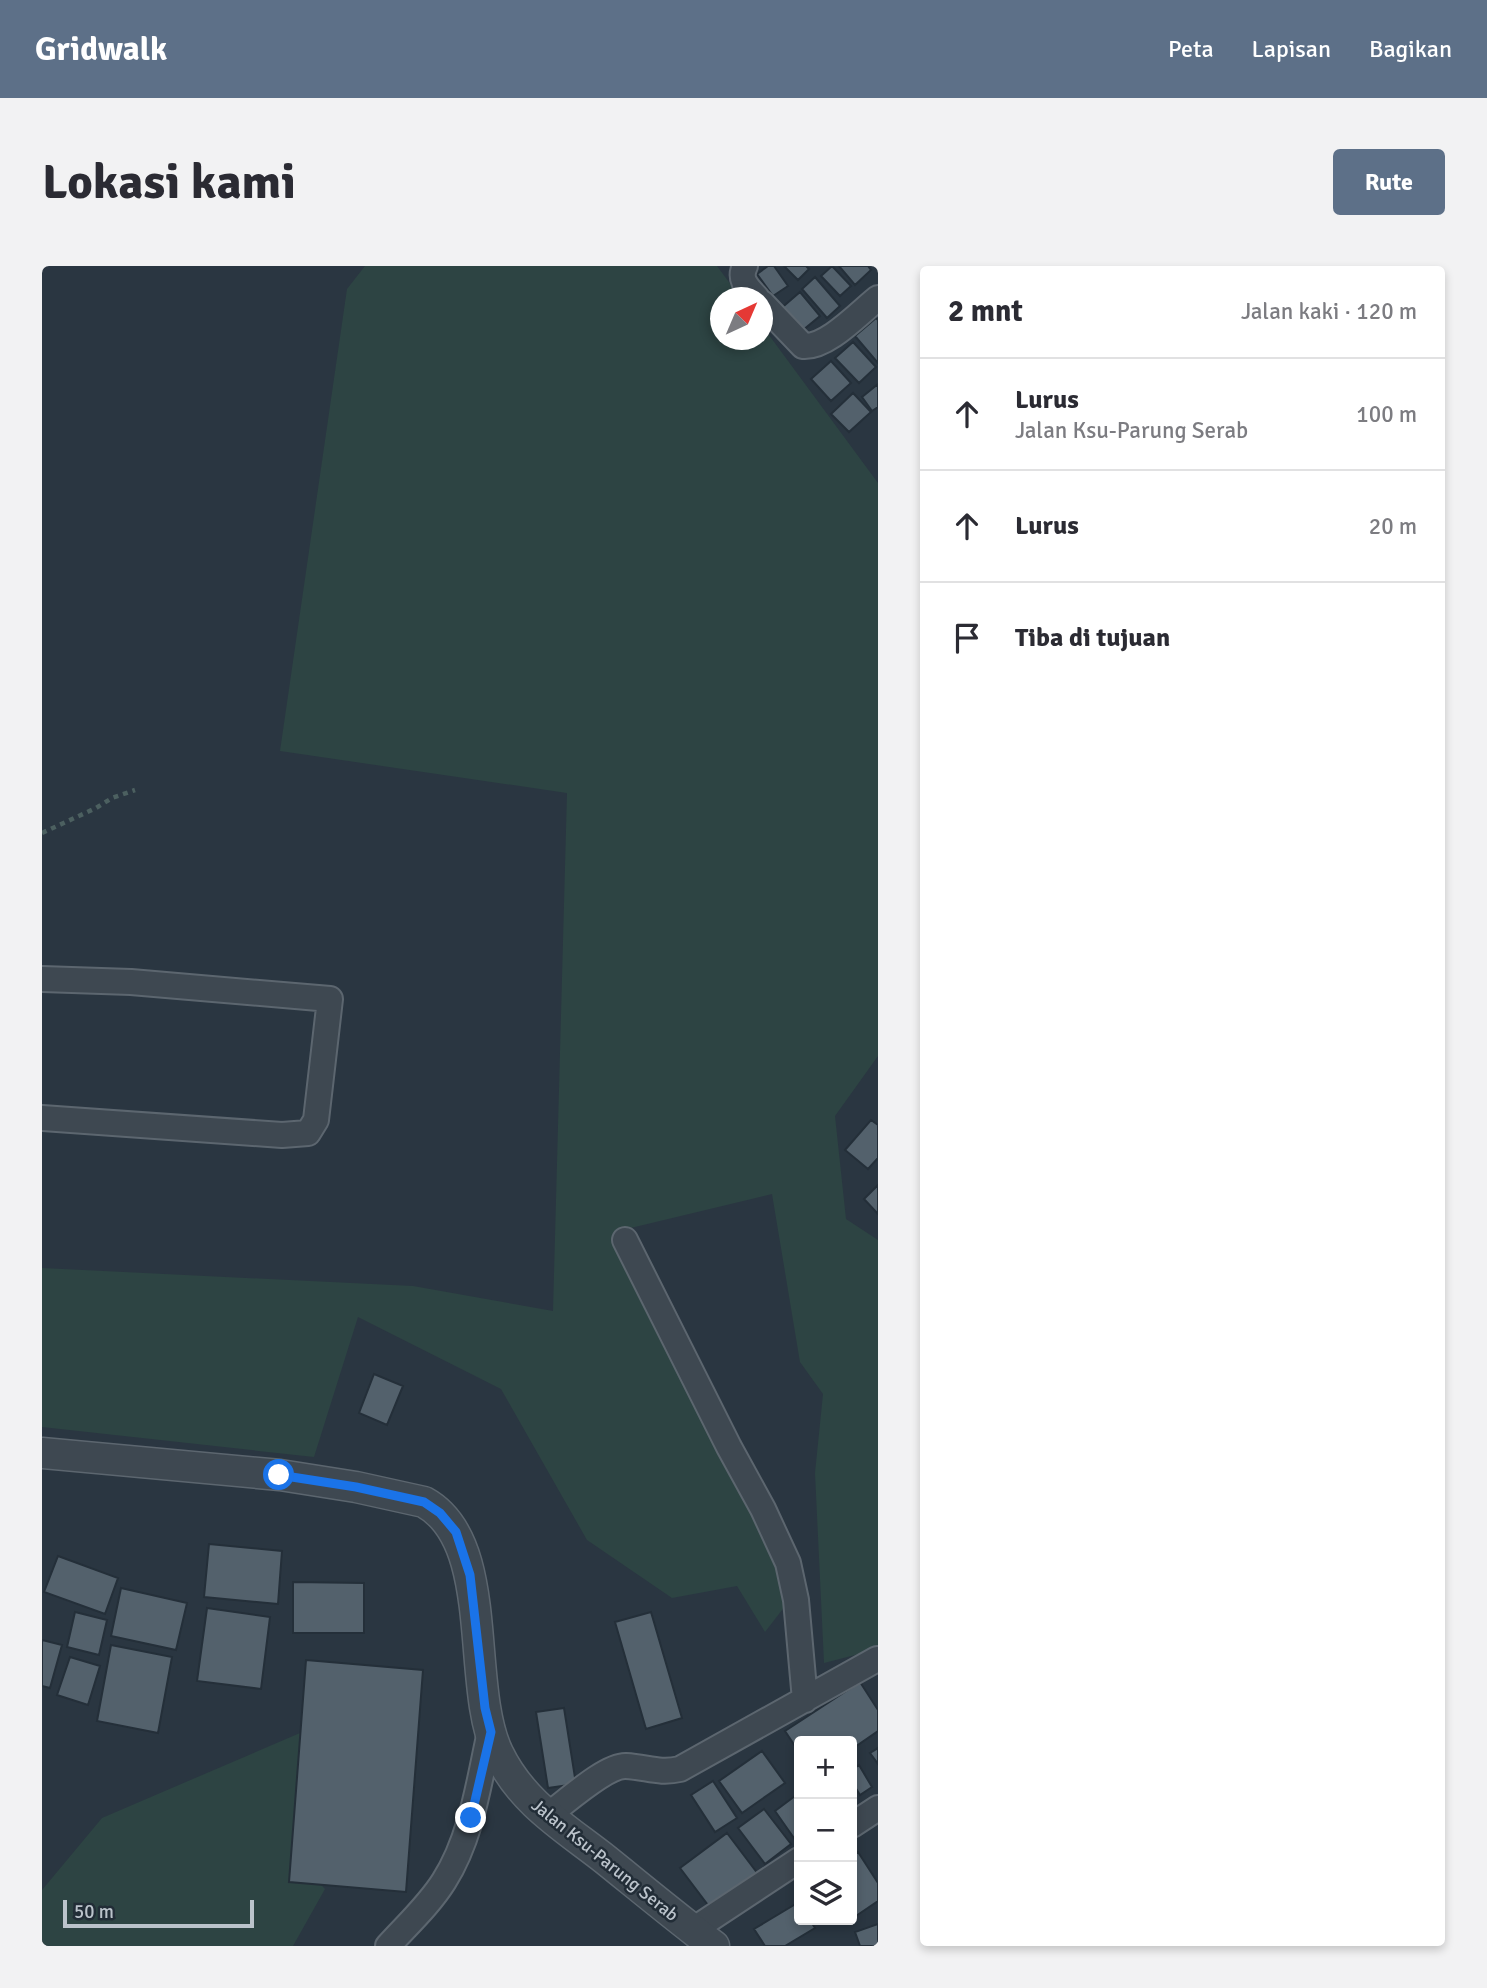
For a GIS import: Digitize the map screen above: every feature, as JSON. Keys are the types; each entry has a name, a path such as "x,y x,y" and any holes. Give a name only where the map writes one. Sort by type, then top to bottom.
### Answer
{"street":[{"path":"745,266 743,280 748,287"},
{"path":"773,315 803,346 812,346 824,342 878,298"},
{"path":"42,979 131,982 330,999 316,1121 308,1133 282,1135 42,1118"},
{"path":"625,1240 788,1563 796,1600 805,1700"},
{"name":"Jalan Ksu-Parung Serab","path":"42,1453 279,1475 356,1487 424,1502 440,1513 456,1532 470,1575 485,1708 496,1750 514,1781 536,1807 703,1938"},
{"path":"548,1815 617,1766 660,1772 680,1769 877,1659"},
{"path":"388,1946 446,1878 471,1818 491,1732"},
{"path":"857,1822 878,1808"},
{"path":"703,1938 797,1862"}],"path":[{"path":"42,833 112,798 135,790"}],"green space":[{"path":"365,266 717,266 733,287 710,287 710,350 773,350 773,341 878,483 878,1056 835,1116 846,1219 878,1240 878,1649 824,1663 815,1473 823,1394 800,1362 772,1194 614,1232 700,1411 766,1534 789,1601 765,1632 737,1586 672,1598 587,1540 501,1389 358,1317 314,1457 42,1427 42,1268 413,1286 553,1311 567,793 280,751 347,289"},
{"path":"307,1730 291,1854 325,1889 293,1946 42,1946 42,1890 102,1818"}],"building":[{"path":"768,266 774,266 788,286 773,296 773,287 766,287 757,274"},
{"path":"784,266 806,266 809,269 798,280"},
{"path":"832,266 851,286 840,296 821,276"},
{"path":"839,266 868,266 871,270 855,285"},
{"path":"815,277 840,306 827,318 802,289"},
{"path":"800,292 820,316 797,335 778,311"},
{"path":"876,318 878,320 878,363 855,336"},
{"path":"853,342 876,367 859,383 835,358"},
{"path":"831,361 851,383 831,401 811,379"},
{"path":"878,384 878,407 872,411 862,397"},
{"path":"853,393 871,412 849,432 831,414"},
{"path":"871,1120 878,1125 878,1158 868,1169 845,1150"},
{"path":"878,1185 878,1214 864,1199"},
{"path":"374,1374 403,1386 387,1425 359,1413"},
{"path":"209,1544 282,1551 278,1604 204,1597"},
{"path":"58,1556 118,1578 105,1614 44,1592"},
{"path":"293,1582 364,1583 364,1633 293,1633"},
{"path":"121,1588 187,1603 176,1650 111,1636"},
{"path":"207,1608 270,1617 261,1689 197,1681"},
{"path":"75,1612 107,1620 99,1655 67,1647"},
{"path":"651,1612 682,1718 646,1729 615,1622"},
{"path":"42,1640 62,1645 50,1688 42,1686"},
{"path":"111,1645 172,1657 158,1733 97,1721"},
{"path":"70,1657 100,1666 88,1705 57,1695"},
{"path":"306,1660 423,1670 406,1892 289,1882"},
{"path":"860,1682 878,1710 878,1731 857,1746 857,1736 794,1736 794,1744 785,1731"},
{"path":"564,1708 576,1784 548,1788 536,1712"},
{"path":"878,1748 878,1764 870,1753"},
{"path":"762,1751 785,1783 742,1813 719,1781"},
{"path":"859,1765 872,1787 860,1795 857,1790"},
{"path":"713,1781 737,1818 715,1832 691,1795"},
{"path":"794,1797 794,1838 775,1811"},
{"path":"764,1809 791,1844 765,1864 738,1828"},
{"path":"727,1833 758,1874 711,1909 680,1868"},
{"path":"857,1853 878,1883 878,1901 857,1915 857,1862"},
{"path":"794,1905 794,1925 813,1925 815,1928 785,1946 765,1946 754,1929"},
{"path":"878,1924 878,1946 860,1946 855,1932"}],"route":[{"path":"279,1475 356,1487 424,1502 440,1513 456,1532 470,1575 485,1708 491,1732 471,1818"}]}
